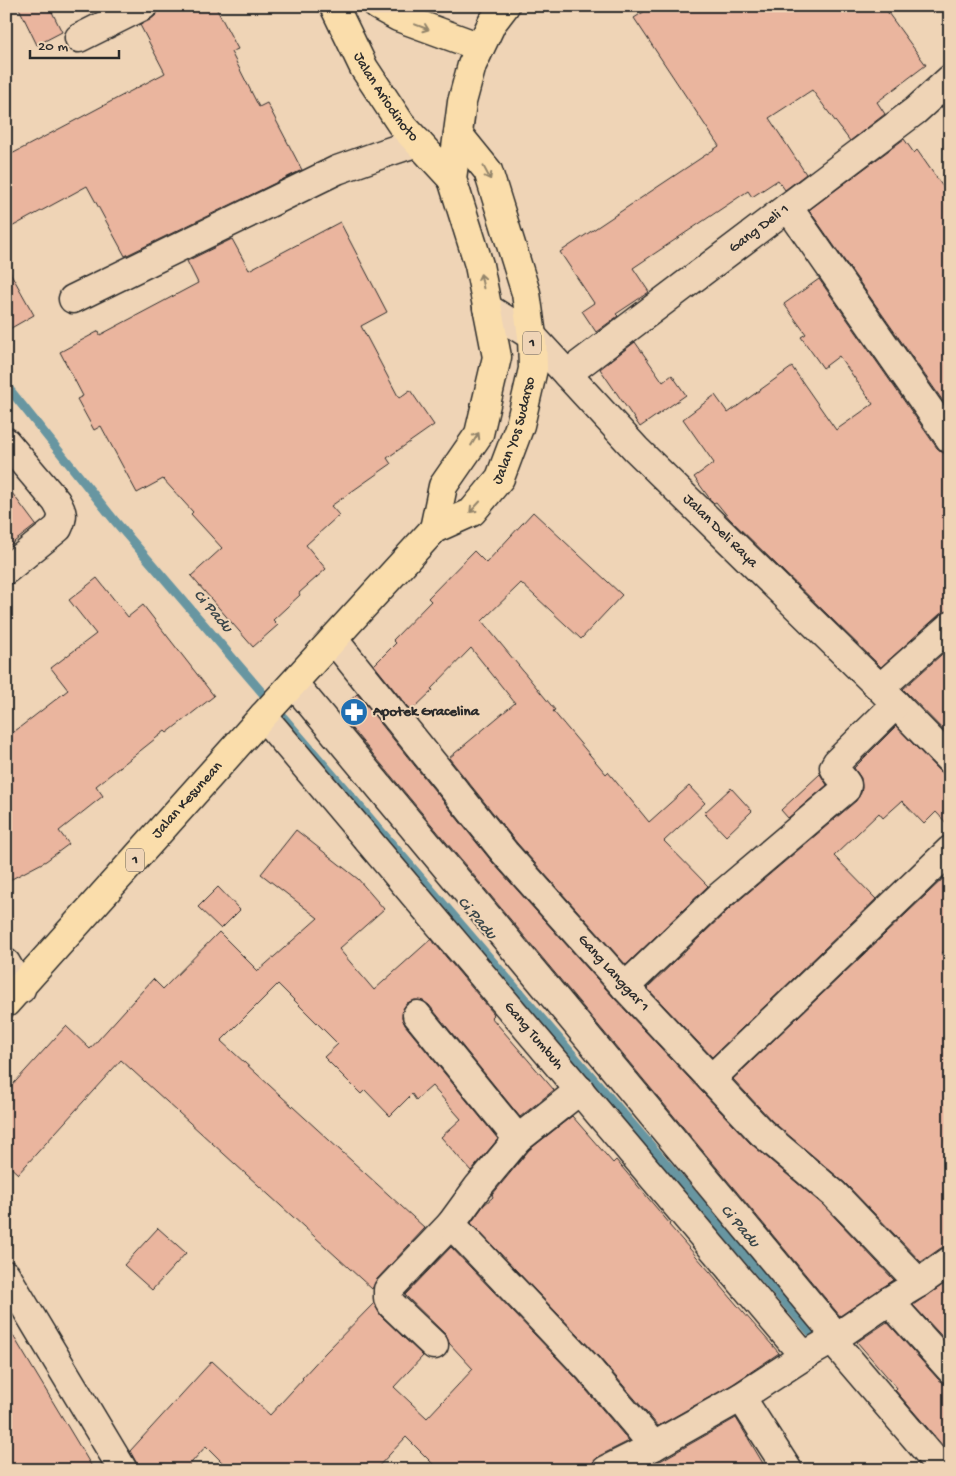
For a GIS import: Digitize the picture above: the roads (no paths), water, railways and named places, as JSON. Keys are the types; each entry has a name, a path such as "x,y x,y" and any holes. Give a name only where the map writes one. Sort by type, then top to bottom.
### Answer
{"main road":[{"name":"Jalan Ariodinoto","path":"334,6 364,68 401,124 452,179"},
{"path":"378,6 398,17 480,47"},
{"name":"Jalan Yos Sudarso","path":"434,529 443,486 479,434 497,357 479,265 452,179 462,102 472,65 492,23 505,6"},
{"name":"Jalan Yos Sudarso","path":"343,630 434,529 472,512 500,478 520,425 533,369 532,336 526,293 488,171 458,134"},
{"name":"Jalan Kesunean","path":"13,996 343,630"}],"street":[{"path":"79,38 144,6"},
{"name":"Gang Deli 1","path":"567,374 915,111 950,79"},
{"path":"73,298 337,170 418,142"},
{"path":"788,207 950,439"},
{"name":"Jalan Deli Raya","path":"487,308 532,336 636,449 888,696 950,760"},
{"path":"6,442 56,501 62,512 62,520 58,528 6,570"},
{"path":"625,987 720,896 846,789 846,781 835,771 836,762 888,696 950,626"},
{"name":"Gang Langgar 1","path":"343,630 505,852 625,987 761,1132 834,1194 919,1283"},
{"path":"294,684 943,1470"},
{"name":"Gang Tumbuh","path":"264,716 806,1354"},
{"path":"711,1079 950,850"},
{"path":"6,963 13,996"},
{"path":"417,1015 518,1138"},
{"path":"434,1345 392,1305 388,1298 388,1290 451,1224 518,1138 580,1090"},
{"path":"451,1224 588,1368 654,1446"},
{"path":"606,1470 654,1446 741,1397 806,1354 834,1339 950,1262"},
{"path":"6,1274 122,1470"},
{"path":"889,1301 950,1369"},
{"path":"741,1397 788,1470"}],"waterway":[{"name":"Ci Padu","path":"6,385 115,521 820,1343"}],"place":[{"name":"Apotek Gracelina","path":"354,712"}]}
